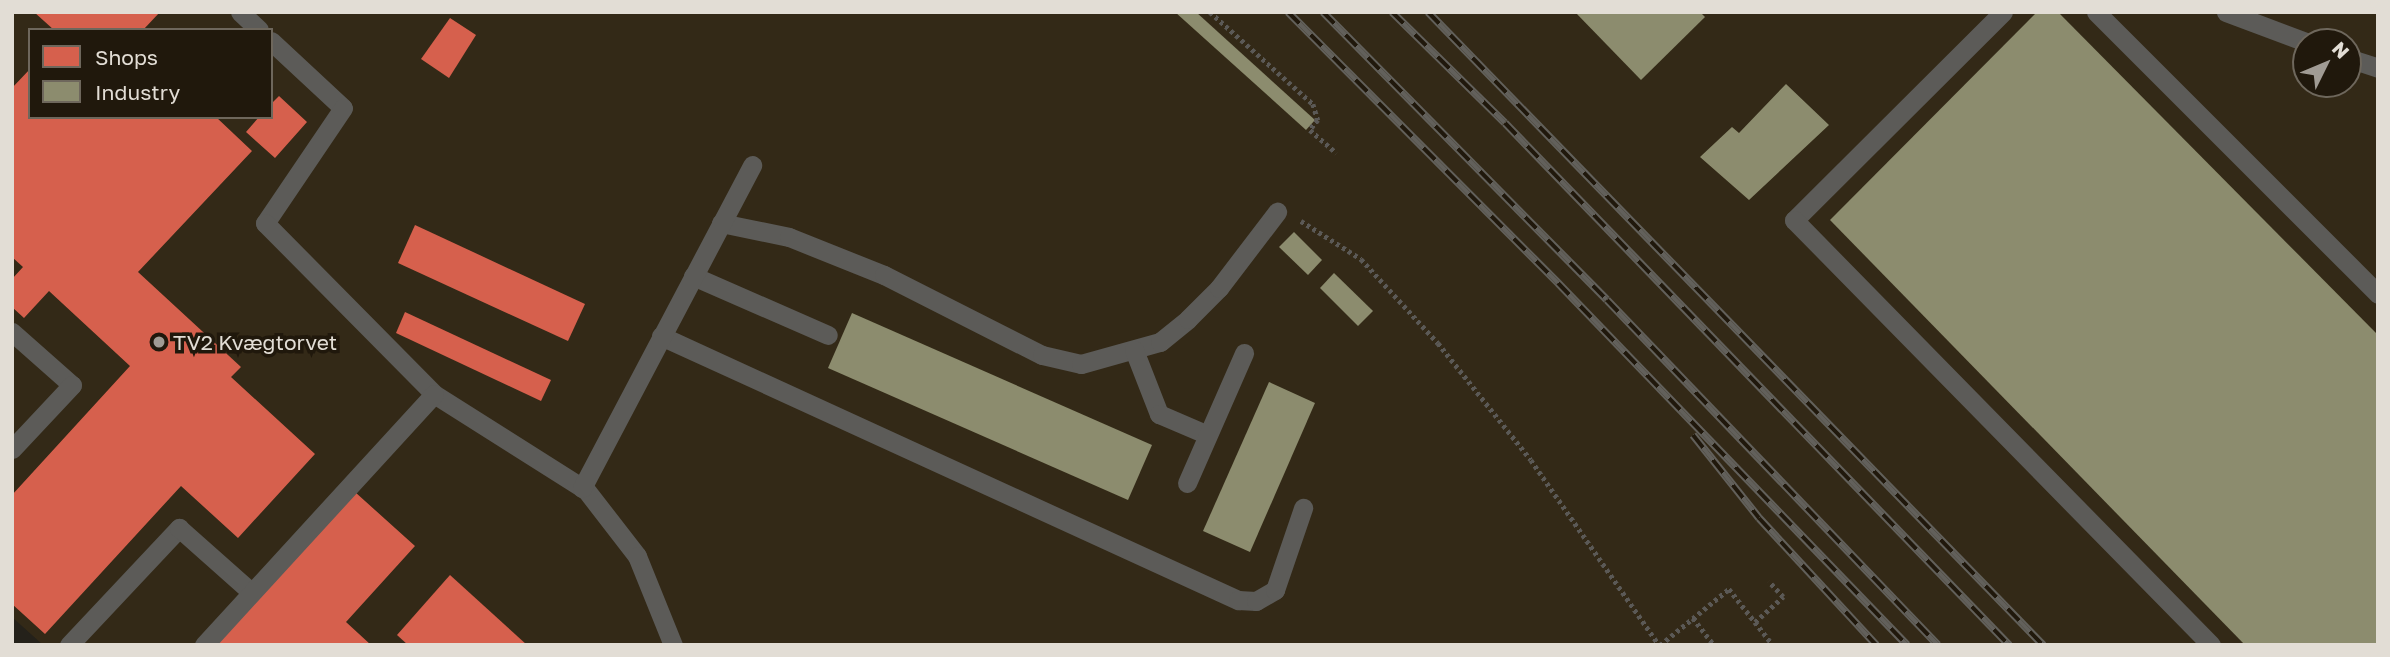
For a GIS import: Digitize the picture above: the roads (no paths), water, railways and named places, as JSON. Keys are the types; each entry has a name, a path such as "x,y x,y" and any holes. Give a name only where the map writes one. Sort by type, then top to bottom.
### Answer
{"lane":[{"path":"240,12 257,28"},
{"path":"2003,12 1794,220 2211,645"},
{"path":"2096,12 2378,294"},
{"path":"2226,12 2292,37"},
{"path":"273,43 343,108 265,223 434,394 582,488 637,556 673,645"},
{"path":"582,488 752,165"},
{"path":"721,223 789,237 884,275 1042,355 1081,364 1160,342 1219,288 1278,212"},
{"path":"693,275 828,335"},
{"path":"12,332 72,385 12,449"},
{"path":"661,336 1238,600 1256,601 1275,590 1303,508"},
{"path":"1134,350 1159,414 1208,435"},
{"path":"1187,483 1244,353"},
{"path":"204,645 434,394"},
{"path":"69,645 180,528 251,592"}],"railway":[{"path":"1288,12 1558,283 1907,645"},
{"path":"1323,12 1607,300 1938,645"},
{"path":"1392,12 1505,123 2009,645"},
{"path":"1428,12 2043,645"},
{"path":"1693,435 1759,518 1876,645"}],"place":[{"name":"TV2 Kvægtorvet","path":"159,342"}]}
